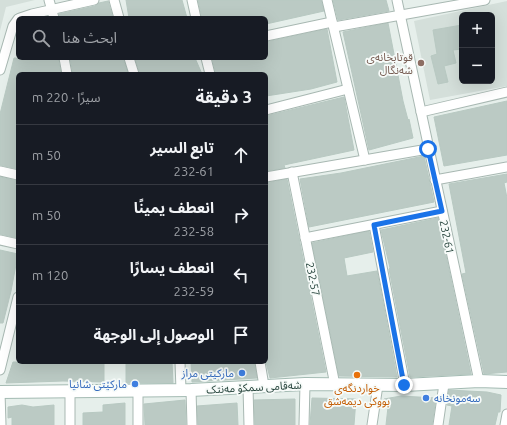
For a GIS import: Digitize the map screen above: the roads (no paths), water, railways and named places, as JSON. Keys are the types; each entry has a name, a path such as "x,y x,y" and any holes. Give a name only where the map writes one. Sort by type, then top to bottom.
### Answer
{"main road":[{"name":"شەقامی سمکۆ مەنتک","path":"0,392 70,390 186,390 305,384 404,385 479,381 507,382"}],"street":[{"path":"26,16 94,0"},
{"path":"114,0 118,16"},
{"path":"192,0 196,16"},
{"path":"327,0 365,160"},
{"name":"232-61","path":"397,0 479,381"},
{"path":"268,36 400,16 484,0"},
{"path":"0,69 13,26 16,22"},
{"path":"64,60 67,72"},
{"path":"130,60 133,72"},
{"path":"206,60 210,72"},
{"path":"268,109 348,89"},
{"path":"421,112 507,92"},
{"path":"268,177 428,149"},
{"path":"435,180 507,167"},
{"path":"0,171 16,175"},
{"name":"232-57","path":"292,172 334,385"},
{"path":"305,238 442,211"},
{"path":"374,225 404,385"},
{"path":"0,240 16,244"},
{"path":"0,370 16,314"},
{"path":"180,364 192,425"},
{"path":"260,364 264,386"},
{"path":"304,425 305,384"},
{"path":"438,425 444,384"},
{"path":"372,425 378,385"},
{"path":"248,387 248,425"},
{"path":"70,390 70,425"},
{"path":"138,391 138,425"},
{"path":"0,392 1,425"},
{"path":"505,425 507,414"}],"place":[{"name":"قوتابخانەی شەنگال","path":"421,63"},
{"name":"مارکیتی مراز","path":"242,373"},
{"name":"خواردنگەی بووکی دیمەشق","path":"357,375"},
{"name":"مارکێتی شانیا","path":"135,384"},
{"name":"سەمونخانە","path":"426,398"}]}
